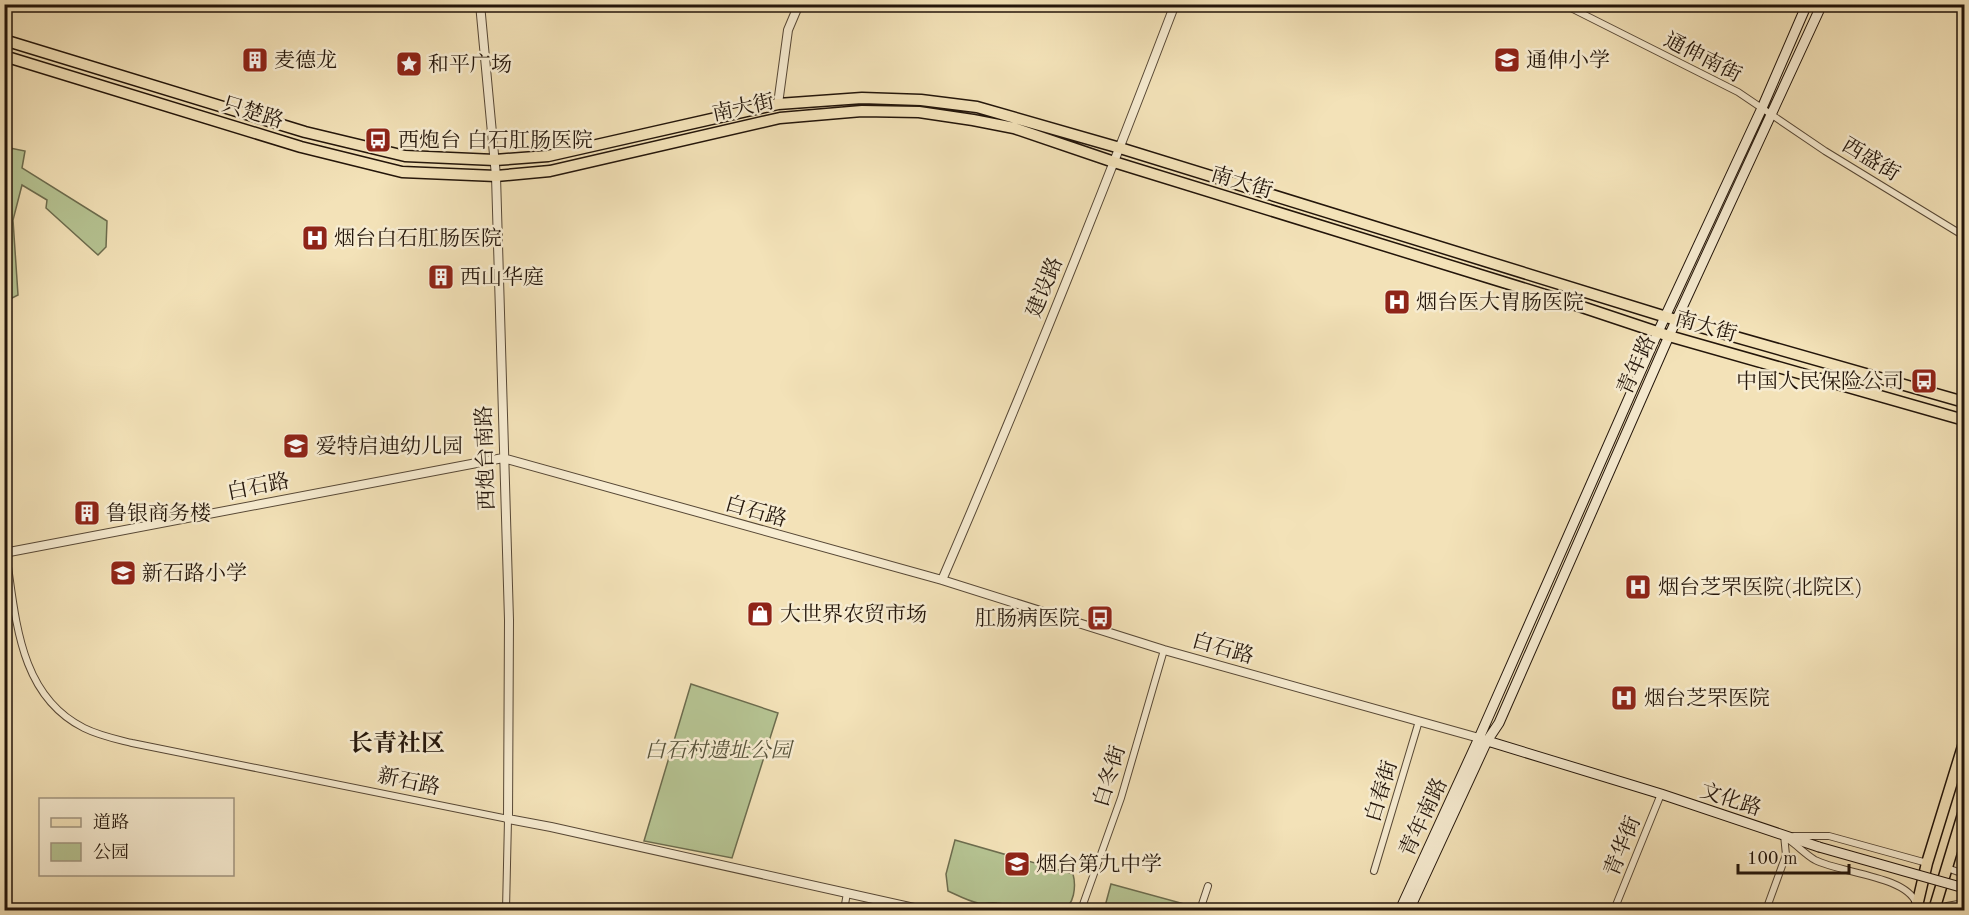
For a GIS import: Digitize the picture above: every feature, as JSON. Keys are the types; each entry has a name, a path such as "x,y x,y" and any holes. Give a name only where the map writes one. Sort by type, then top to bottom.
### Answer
{"main road":[{"name":"青年路","path":"1671,318 1807,4"},
{"name":"青年路","path":"1483,740 1663,334 1772,115 1822,4"},
{"name":"只楚路","path":"4,40 316,135 405,156 495,160"},
{"name":"只楚路","path":"4,56 301,147 402,172 496,176"},
{"name":"南大街","path":"495,160 548,156 778,104 862,98 921,100 966,106 1120,148 1671,318 1965,402"},
{"name":"南大街","path":"496,176 550,171 780,118 862,111 919,112 973,120 1014,129 1663,334 1965,420"},
{"name":"文化路","path":"1483,740 1661,794 1819,847 1965,888"},
{"name":"青年南路","path":"1400,910 1483,740"},
{"name":"青年南路","path":"1409,910 1483,740"},
{"path":"1916,910 1965,743"},
{"path":"1936,910 1965,811"}],"street":[{"name":"西炮台南路","path":"480,4 496,176 509,620 506,910"},
{"path":"778,104 788,30 799,4"},
{"name":"建设路","path":"942,580 996,455 1120,148 1175,4"},
{"name":"通伸南街","path":"1563,4 1738,92 1762,108"},
{"name":"西盛街","path":"1762,108 1826,151 1965,236"},
{"name":"白石路","path":"5,553 503,458 942,580 1164,650 1483,740"},
{"name":"新石路","path":"5,553 21,650 30,673 44,693 67,718 100,735 551,827 923,910"},
{"name":"白冬街","path":"1081,910 1121,798 1164,650"},
{"name":"白春街","path":"1374,871 1419,722"},
{"name":"青华街","path":"1614,910 1661,794"},
{"path":"1784,836 1829,836 1928,863"},
{"path":"1766,910 1786,855 1784,836"},
{"path":"1784,836 1815,860 1907,890 1916,902 1916,910"},
{"path":"1947,868 1965,874"},
{"path":"1200,910 1208,886"},
{"path":"844,910 847,893"},
{"path":"1936,910 1965,903"}],"green space":[{"path":"5,147 25,151 22,168 107,221 106,247 98,255 46,208 47,200 22,185 13,220 18,295 8,300 5,307"},
{"name":"白石村遗址公园","path":"691,684 778,713 732,858 644,841"},
{"path":"955,840 1073,874 1072,900 1066,908 1046,911 997,903 978,903 948,891 946,874"},
{"path":"1111,884 1188,905 1187,910 1104,910"}],"place":[{"name":"麦德龙","path":"255,60"},
{"name":"通伸小学","path":"1507,60"},
{"name":"和平广场","path":"409,64"},
{"name":"西炮台 白石肛肠医院","path":"378,140"},
{"name":"烟台白石肛肠医院","path":"315,238"},
{"name":"西山华庭","path":"441,277"},
{"name":"烟台医大胃肠医院","path":"1397,302"},
{"name":"中国人民保险公司","path":"1924,381"},
{"name":"爱特启迪幼儿园","path":"296,446"},
{"name":"鲁银商务楼","path":"87,513"},
{"name":"新石路小学","path":"123,573"},
{"name":"烟台芝罘医院(北院区)","path":"1638,587"},
{"name":"大世界农贸市场","path":"760,614"},
{"name":"肛肠病医院","path":"1100,618"},
{"name":"烟台芝罘医院","path":"1624,698"},
{"name":"烟台第九中学","path":"1017,864"}],"district":[{"name":"长青社区","path":"397,743"}]}
